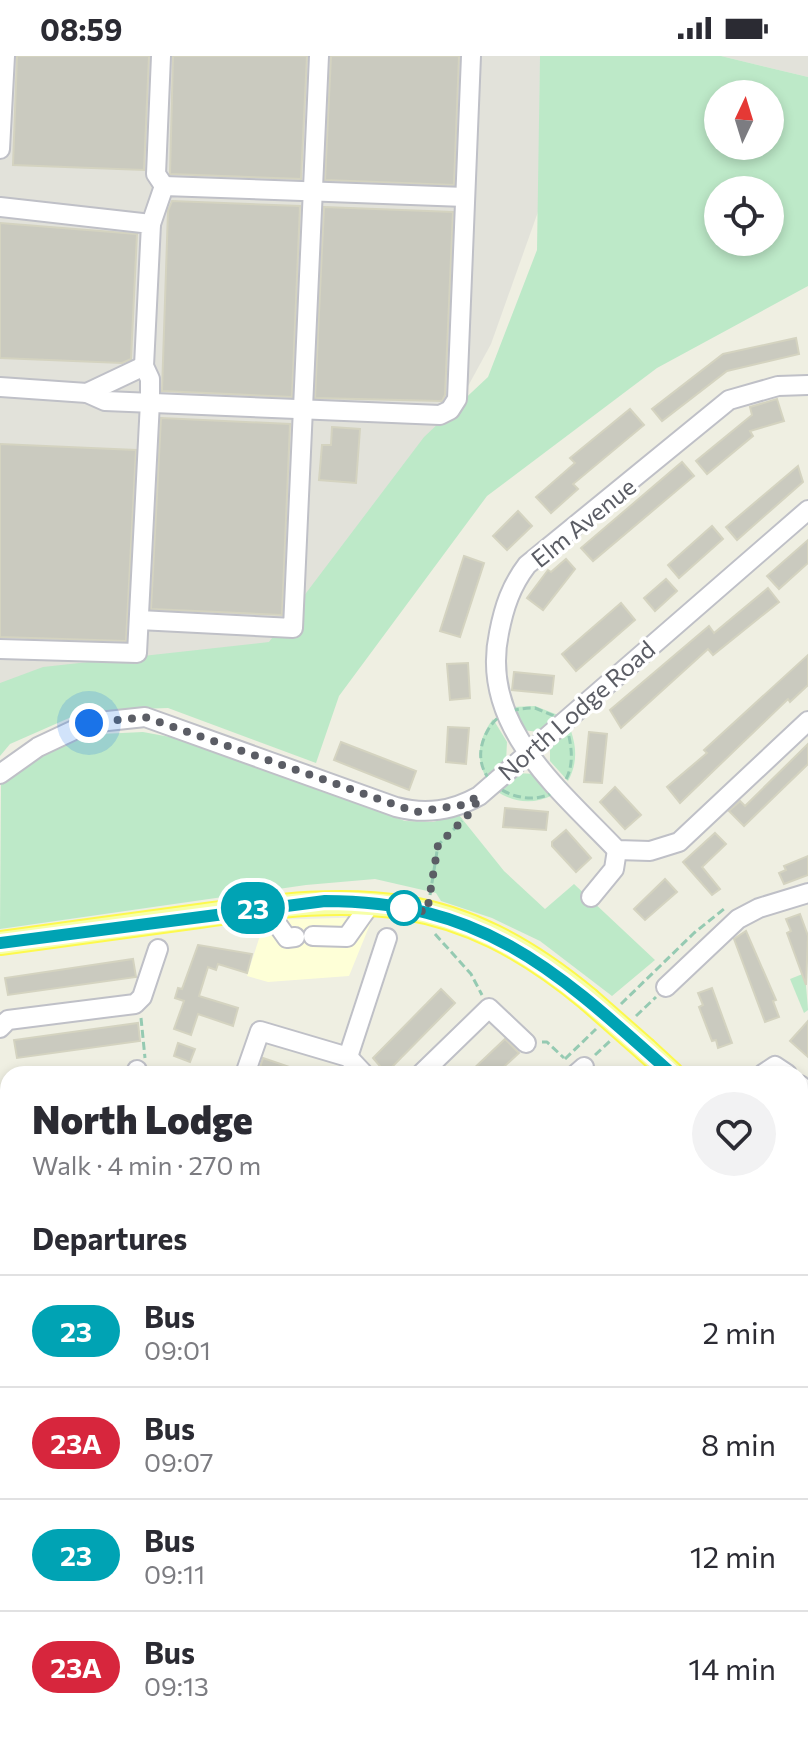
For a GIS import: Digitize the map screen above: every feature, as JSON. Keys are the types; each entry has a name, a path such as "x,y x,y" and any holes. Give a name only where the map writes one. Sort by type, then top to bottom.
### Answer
{"main road":[{"path":"0,943 265,907 325,901 371,903 430,921 474,927 509,943 557,973 663,1066"}],"street":[{"path":"0,149 5,56"},
{"path":"161,56 156,174 164,186"},
{"path":"139,620 293,628 319,56"},
{"path":"0,387 87,393 105,401 440,415 450,410 457,399 471,56"},
{"path":"164,186 465,197"},
{"path":"0,649 137,653 150,402 150,379 144,366 151,224 164,186"},
{"path":"0,207 151,224"},
{"path":"87,393 144,366"},
{"name":"Elm Avenue","path":"617,850 527,751 503,713 494,664 504,607 514,583 527,565 729,400 778,386 808,385"},
{"name":"North Lodge Road","path":"0,774 38,747 89,723 145,717 416,812 462,805 479,796 527,751 808,510"},
{"path":"591,897 614,869 617,850 650,851 679,842 808,721"},
{"path":"666,987 738,919 759,908 808,893"},
{"path":"265,907 287,938 347,937 371,903"},
{"path":"348,1057 387,938"},
{"path":"0,1028 8,1020 135,1004 142,997 158,949"},
{"path":"429,1066 489,1008 526,1043"},
{"path":"248,1066 260,1031 348,1057 356,1066"}],"path":[{"path":"464,819 438,845 430,921 471,974 489,1008"},
{"path":"135,1004 142,1021 146,1064 144,1066"},
{"path":"526,1043 547,1042 575,1066"}],"shaded area":[{"path":"0,56 540,56 539,209 491,344 443,432 275,661 0,698"},
{"path":"540,56 721,56 808,77 808,286 657,368 487,496 339,696 316,763 168,708 85,711 10,744 0,756 0,683 43,667 269,642 424,437 488,377 537,250"},
{"path":"721,56 808,56 808,77"},
{"path":"535,706 558,715 538,732 523,730 513,707"},
{"path":"493,719 507,742 506,762 486,778 480,762 480,747"},
{"path":"571,731 575,756 568,781 550,761 550,747"},
{"path":"143,732 181,739 405,821 433,822 459,815 504,871 545,909 574,884 655,960 612,996 540,941 492,918 441,901 436,893 375,879 306,885 0,929 1,783 30,758 80,735"},
{"path":"515,773 537,774 553,795 523,801 495,790"},
{"path":"373,917 349,976 268,982 247,976 265,920"},
{"path":"805,973 808,1010 804,1013 790,979"}],"building":[{"path":"17,56 149,56 144,170 13,165"},
{"path":"173,56 307,56 301,179 170,174"},
{"path":"331,56 459,56 454,185 325,180"},
{"path":"172,201 300,206 292,397 162,391 168,211"},
{"path":"324,207 453,212 445,395 442,401 315,398"},
{"path":"0,223 137,234 131,359 122,363 0,358"},
{"path":"796,338 799,354 727,371 662,421 652,409 723,354"},
{"path":"777,399 784,421 750,431 753,436 707,474 696,461 752,415 750,407"},
{"path":"630,409 644,425 573,484 578,489 551,513 536,497 575,463 570,458"},
{"path":"161,418 290,424 282,615 151,609"},
{"path":"332,427 360,429 356,483 319,480 322,445 331,445"},
{"path":"0,444 136,450 126,641 0,637"},
{"path":"682,462 694,476 593,561 581,548"},
{"path":"798,466 803,482 737,540 726,527"},
{"path":"518,511 532,526 507,550 493,536"},
{"path":"712,526 723,539 679,578 668,565"},
{"path":"808,540 808,563 779,589 767,576"},
{"path":"464,556 484,563 460,637 440,631"},
{"path":"566,559 575,569 543,610 527,598 548,570 551,572"},
{"path":"666,579 677,591 655,611 644,598"},
{"path":"768,588 779,602 713,655 708,649 621,728 610,710 709,626 714,633"},
{"path":"621,603 635,620 576,671 562,654"},
{"path":"808,655 808,685 790,702 788,699 680,803 667,787 707,753 704,750"},
{"path":"468,663 470,698 450,700 447,664"},
{"path":"514,672 554,676 552,694 512,690"},
{"path":"448,727 469,728 466,764 446,762"},
{"path":"589,732 607,734 602,783 584,782"},
{"path":"341,742 416,771 409,790 334,760"},
{"path":"808,744 808,764 744,826 729,811 740,801 745,806"},
{"path":"615,787 641,815 625,829 600,802"},
{"path":"505,808 548,812 546,830 503,827"},
{"path":"566,830 591,858 576,872 552,846 552,842"},
{"path":"715,833 726,844 702,867 720,889 712,895 683,862"},
{"path":"808,856 808,875 784,884 779,873 786,870 784,866"},
{"path":"665,879 677,892 645,920 634,909"},
{"path":"800,914 808,936 806,985 787,933 791,931 786,919"},
{"path":"746,931 776,1000 773,1001 779,1017 765,1022 734,939"},
{"path":"198,945 252,954 247,973 218,964 216,970 208,967 199,996 238,1008 233,1026 198,1014 191,1035 174,1029 184,1001 175,998 178,988 182,989"},
{"path":"133,959 136,977 8,995 5,978"},
{"path":"712,988 732,1043 718,1048 716,1040 712,1041 699,1007 703,1005 698,993"},
{"path":"441,989 455,1003 393,1066 380,1066 373,1058"},
{"path":"808,1021 808,1057 790,1041"},
{"path":"138,1023 140,1041 17,1058 14,1040"},
{"path":"505,1039 519,1053 505,1066 476,1066"},
{"path":"178,1043 195,1049 190,1062 174,1056"},
{"path":"263,1058 286,1066 260,1066"}],"bus line":[{"name":"23","path":"0,943 325,901 371,903 427,912 474,927 535,958 588,999 663,1066"}],"route":[{"path":"89,723 145,717 416,812 462,805 479,796 473,810 438,845 427,912 404,908"}]}
